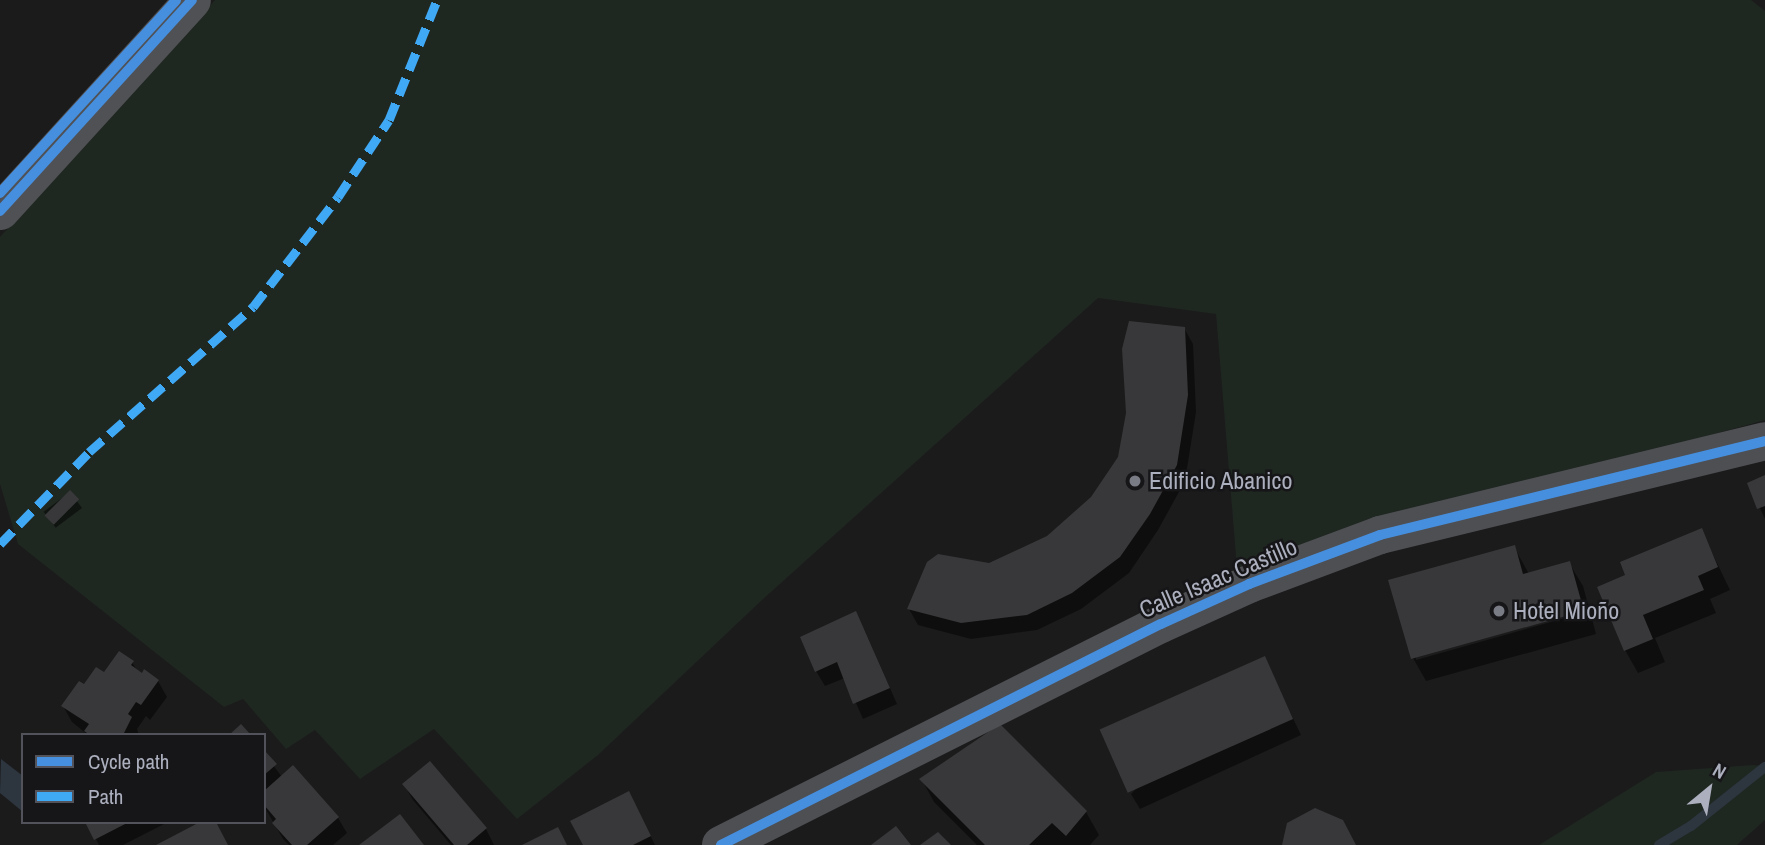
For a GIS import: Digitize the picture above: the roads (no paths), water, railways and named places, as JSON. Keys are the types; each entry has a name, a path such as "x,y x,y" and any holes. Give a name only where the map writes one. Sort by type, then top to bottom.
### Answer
{"street":[{"path":"0,211 192,0"},
{"name":"Calle Isaac Castillo","path":"721,845 1161,624 1249,584 1380,535 1765,441"}],"waterway":[{"path":"1659,845 1691,826 1765,767"}],"place":[{"name":"Edificio Abanico","path":"1135,481"},
{"name":"Hotel Mioño","path":"1499,611"}]}
